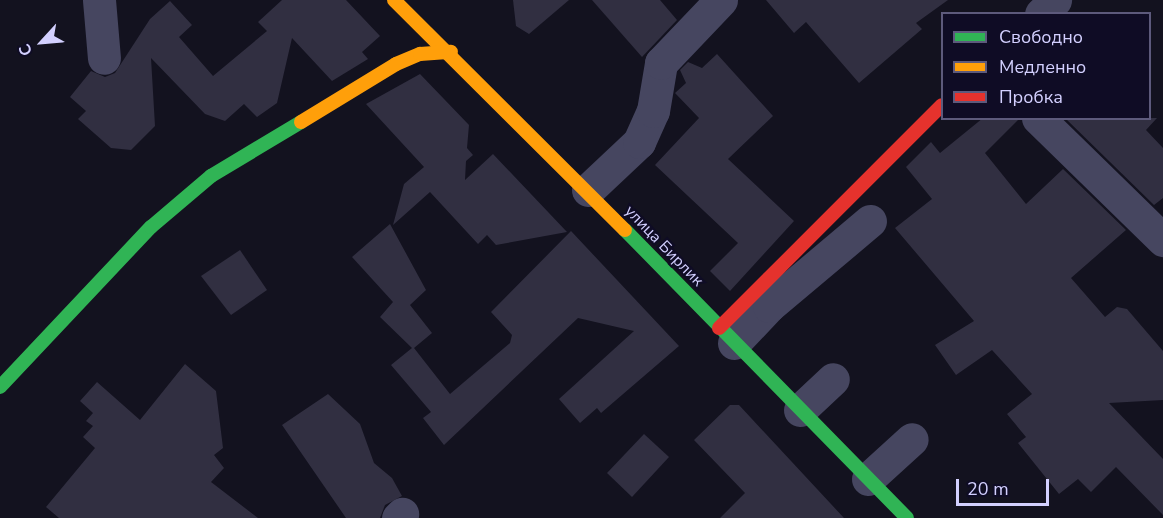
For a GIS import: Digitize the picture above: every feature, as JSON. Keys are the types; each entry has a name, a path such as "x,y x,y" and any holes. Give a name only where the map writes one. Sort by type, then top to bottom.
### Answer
{"street":[{"path":"99,0 104,58"},
{"name":"улица Бирлик","path":"394,0 451,52 588,190 727,336 907,518"},
{"path":"588,190 639,141 653,111 661,63 721,0"},
{"path":"1043,12 1055,0"},
{"path":"0,387 151,228 211,176 396,64 420,54 451,52"},
{"path":"727,336 941,106"},
{"path":"1040,120 1163,240"},
{"path":"727,336 769,306 870,221"},
{"path":"800,410 833,379"},
{"path":"868,479 912,438"}],"building":[{"path":"282,0 346,0 380,36 362,52 368,59 332,81 292,38 277,103 257,117 244,104 225,121 205,114 151,58 155,126 131,150 111,148 78,119 86,111 70,97 91,71 105,77 115,73 150,19 170,1 192,25 179,37 213,76 267,31 258,22"},
{"path":"513,0 569,0 529,34 516,26"},
{"path":"592,0 660,0 677,20 642,57"},
{"path":"766,0 948,0 916,23 922,29 859,83 806,22 794,33"},
{"path":"717,54 773,116 728,159 794,221 730,291 710,271 738,243 655,165 699,118 675,93 686,83 680,70 688,62 702,68"},
{"path":"420,74 469,125 467,148 473,155 466,161 465,180 493,154 567,232 496,245 487,235 478,244 430,192 393,225 404,184 424,167 366,104"},
{"path":"1151,118 1157,118 1146,130 1163,148 1163,198 1154,205 1067,120 1151,120"},
{"path":"981,120 1018,120 985,153 1026,204 1063,169 1126,230 1071,278 1105,317 1117,307 1127,309 1163,351 1163,400 1109,403 1163,459 1163,515 1116,467 1091,492 1078,479 1059,494 1018,443 1026,437 1007,414 1032,394 992,350 956,375 935,345 974,321 895,228 932,199 906,167 931,142 940,153"},
{"path":"390,224 426,290 410,305 432,333 414,348 450,394 510,343 512,335 491,312 571,231 679,346 601,413 597,408 580,423 559,399 634,331 578,318 444,445 423,418 431,412 391,365 412,348 380,317 393,302 352,257"},
{"path":"240,250 267,290 231,315 201,276"},
{"path":"185,364 216,391 223,448 214,455 224,468 211,482 258,518 59,518 46,507 95,448 83,437 93,426 86,421 93,413 80,401 97,382 140,420"},
{"path":"328,394 360,424 374,463 392,478 402,496 385,505 380,518 346,518 282,425"},
{"path":"730,405 739,405 844,518 720,518 745,493 694,440"},
{"path":"644,434 669,457 632,497 607,473"}],"traffic: fast":[{"path":"0,387 151,227 211,176 301,122"},
{"path":"625,230 907,518"}],"traffic: slow":[{"path":"394,0 625,230"},
{"path":"301,122 396,64 420,54 451,52"}],"traffic: jam":[{"path":"719,328 941,106"}]}
